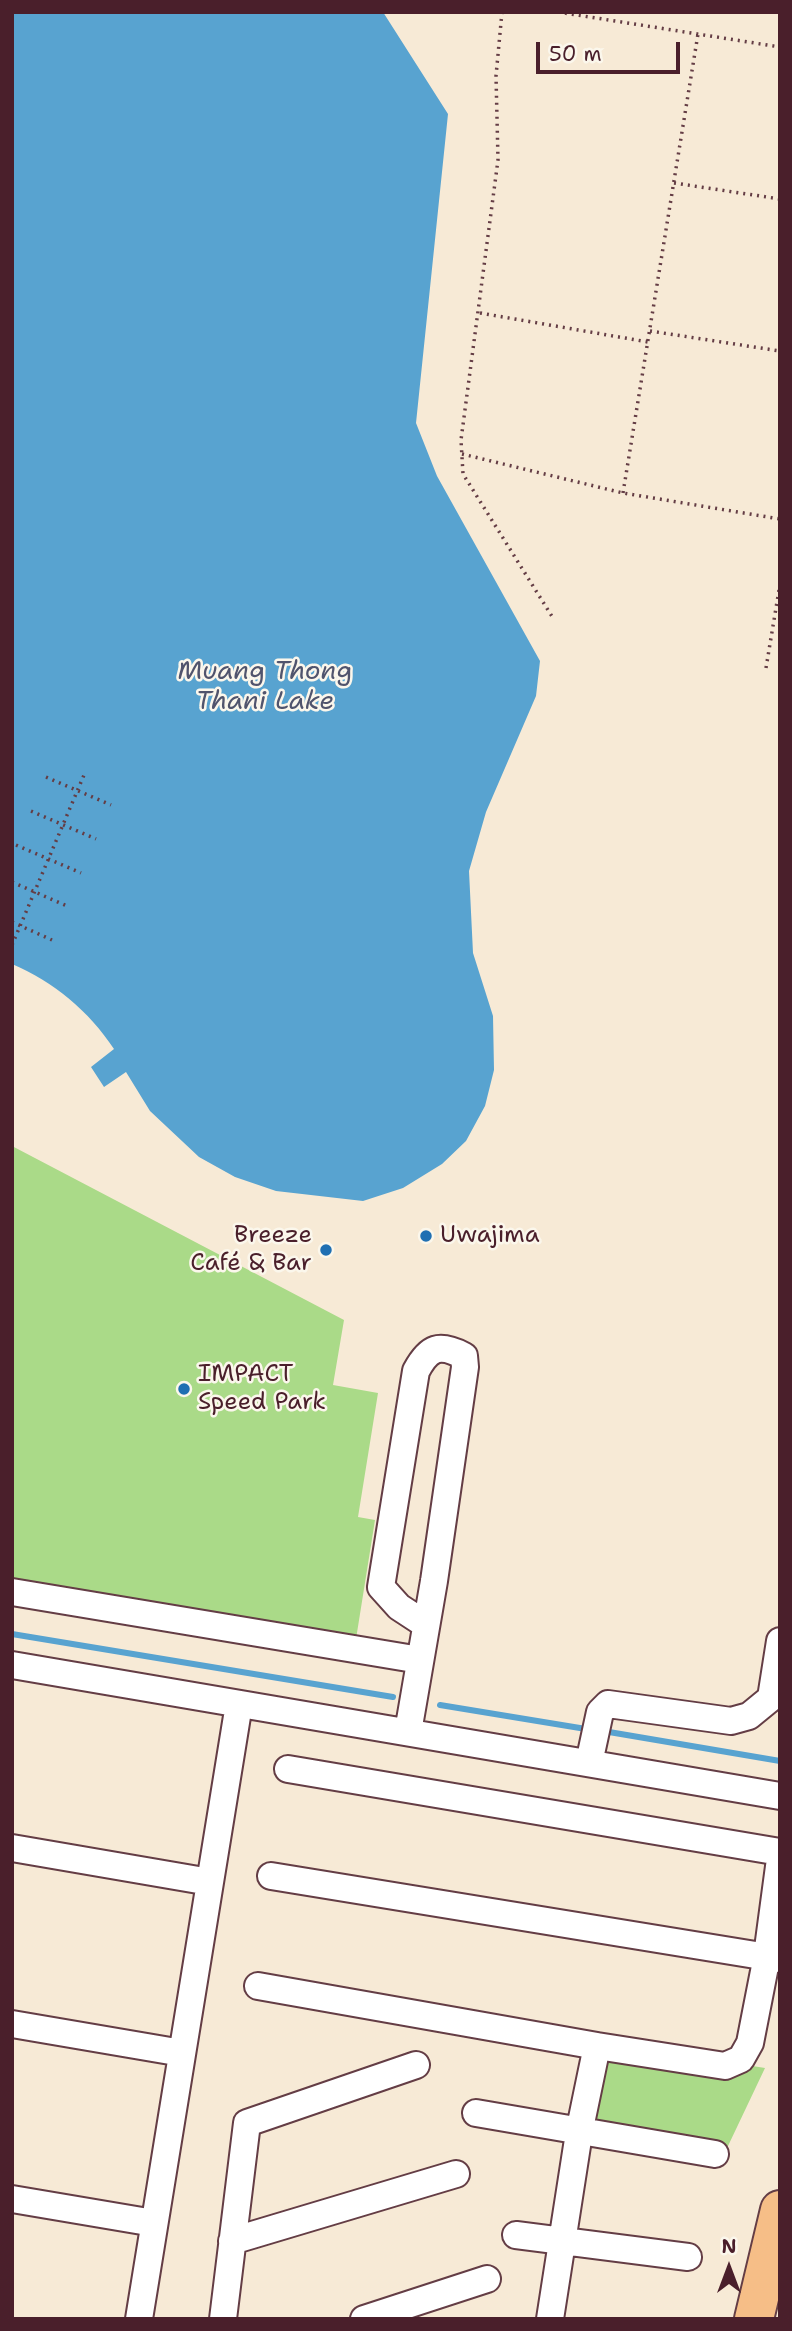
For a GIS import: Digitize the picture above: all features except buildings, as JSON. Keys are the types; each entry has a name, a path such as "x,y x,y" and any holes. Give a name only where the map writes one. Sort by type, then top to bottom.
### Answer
{"highway":[{"path":"754,2319 780,2210"}],"street":[{"path":"408,1732 434,1581 465,1367 464,1356 452,1350 437,1348 424,1355 416,1371 381,1587 398,1607 425,1624"},
{"path":"12,1592 419,1660"},
{"path":"589,1763 600,1712 608,1704 732,1721 749,1716 771,1698 780,1641"},
{"path":"12,1665 780,1796"},
{"path":"139,2319 239,1704"},
{"path":"288,1769 780,1852"},
{"path":"12,1848 210,1882"},
{"path":"258,1986 725,2066 741,2059 750,2043 774,1957 780,1859"},
{"path":"271,1876 774,1957"},
{"path":"12,2024 182,2053"},
{"path":"550,2319 579,2133 597,2046"},
{"path":"223,2319 247,2123 416,2065"},
{"path":"477,2113 579,2133 715,2154"},
{"path":"232,2241 456,2174"},
{"path":"12,2199 154,2223"},
{"path":"516,2235 688,2257"},
{"path":"364,2319 487,2279"}],"path":[{"path":"502,12 496,76 498,160 462,454 463,474 553,618"},
{"path":"558,12 780,47"},
{"path":"624,494 698,34"},
{"path":"674,183 780,199"},
{"path":"480,313 648,342"},
{"path":"650,331 780,352"},
{"path":"462,454 624,494 780,519"},
{"path":"765,668 780,584"},
{"path":"12,945 85,775"},
{"path":"46,777 111,806"},
{"path":"31,811 96,839"},
{"path":"16,845 81,873"},
{"path":"12,882 67,906"},
{"path":"12,922 52,940"}],"green space":[{"name":"IMPACT Speed Park","path":"12,1146 344,1320 333,1385 378,1393 358,1517 375,1520 356,1639 12,1580"},
{"path":"608,2043 765,2068 728,2146 592,2126"}],"water":[{"name":"Muang Thong Thani Lake","path":"12,12 383,12 448,114 416,423 437,476 540,661 536,696 486,812 469,871 473,953 493,1016 494,1070 485,1106 466,1141 442,1164 403,1188 363,1201 276,1191 235,1177 199,1157 150,1111 126,1072 104,1087 91,1067 114,1049 104,1035 69,999 12,964"}],"waterway":[{"path":"12,1634 393,1697"},
{"path":"440,1705 586,1729"},
{"path":"609,1732 780,1761"}],"place":[{"name":"Uwajima","path":"426,1236"},
{"name":"Breeze Café & Bar","path":"326,1250"},
{"name":"IMPACT Speed Park","path":"184,1389"}]}
